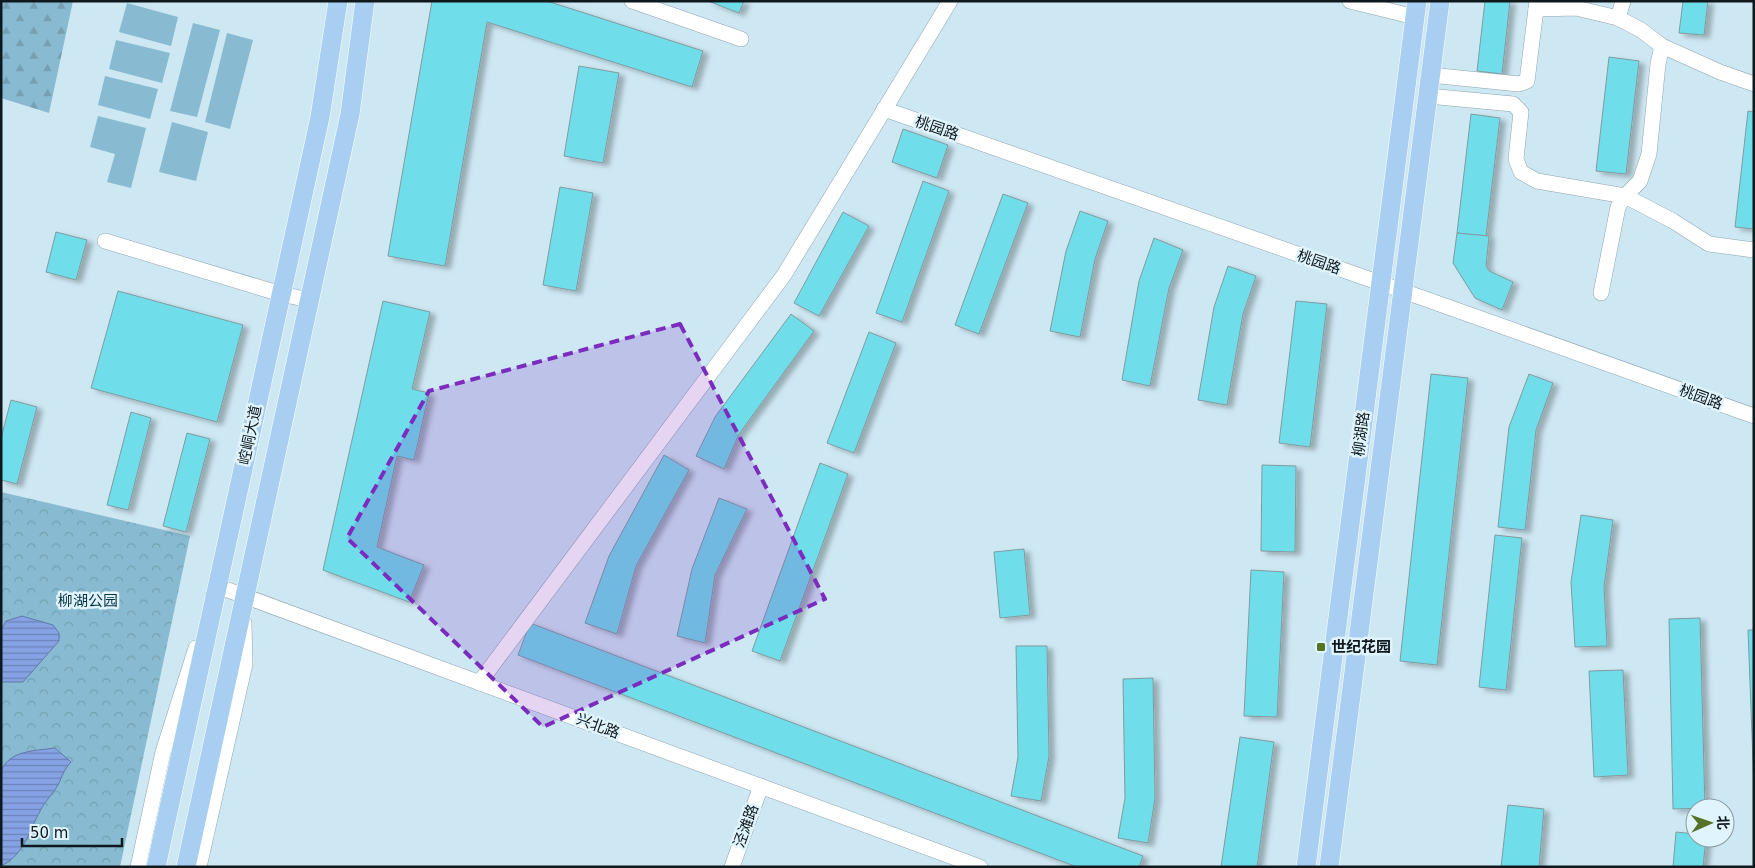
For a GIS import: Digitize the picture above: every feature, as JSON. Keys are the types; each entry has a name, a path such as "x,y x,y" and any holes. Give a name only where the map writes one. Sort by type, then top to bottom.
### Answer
{"main road":[{"name":"崆峒大道","path":"156,867 320,117 338,1"},
{"name":"崆峒大道","path":"186,867 350,114 365,1"},
{"name":"柳湖路","path":"1329,867 1440,1"},
{"name":"柳湖路","path":"1306,867 1416,9"}],"street":[{"path":"632,1 741,39"},
{"path":"479,683 784,275 950,1"},
{"path":"1350,1 1416,9"},
{"path":"1618,18 1623,1"},
{"path":"1430,75 1519,84 1527,81 1536,5 1576,8 1618,18 1641,30 1662,46 1720,72 1754,84"},
{"path":"1601,293 1618,206 1640,181 1649,154 1658,64 1662,46"},
{"path":"1428,96 1513,104 1521,112 1516,159 1521,172 1537,181 1625,196 1673,221 1709,244 1754,250"},
{"name":"桃园路","path":"884,109 1754,416"},
{"path":"105,241 281,294 309,300"},
{"path":"138,867 162,752 217,586"},
{"name":"兴北路","path":"217,586 980,867"},
{"path":"199,867 245,664 244,596"},
{"name":"泾滩路","path":"732,867 761,786"}],"highlighted area":[{"path":"680,324 825,599 543,727 347,538 429,391"}],"green space":[{"path":"1,1 73,1 49,113 1,98"},
{"path":"127,3 178,17 171,46 119,32"},
{"path":"193,23 220,30 197,117 170,111"},
{"path":"227,33 253,40 230,129 205,122"},
{"path":"116,40 170,53 162,83 109,69"},
{"path":"105,76 158,89 150,119 98,105"},
{"path":"98,116 146,128 131,188 107,182 115,154 90,147"},
{"path":"172,122 208,132 196,181 159,172"},
{"name":"柳湖公园","path":"1,492 190,536 120,867 1,867"}],"water":[{"path":"22,616 53,625 59,633 59,641 23,682 1,682 1,630 6,621"},
{"path":"55,748 71,762 42,807 21,849 1,866 1,771 10,759 17,755"}],"building":[{"path":"432,1 547,1 703,51 692,87 487,22 445,266 388,256"},
{"path":"708,1 744,1 739,13"},
{"path":"1485,1 1510,1 1502,74 1477,71"},
{"path":"1683,1 1708,1 1704,35 1679,33"},
{"path":"1609,57 1639,61 1626,174 1596,171"},
{"path":"579,66 619,73 603,163 564,156"},
{"path":"1748,111 1754,112 1754,229 1735,227"},
{"path":"1471,114 1500,118 1486,236 1457,233"},
{"path":"903,129 948,145 937,178 892,162"},
{"path":"923,181 949,191 902,322 876,313"},
{"path":"560,187 593,193 576,291 543,285"},
{"path":"1003,194 1028,203 979,334 955,325"},
{"path":"1080,211 1108,221 1095,259 1080,337 1050,331 1066,251"},
{"path":"843,212 869,226 819,316 794,303"},
{"path":"56,232 87,240 76,280 46,272"},
{"path":"1457,233 1489,236 1486,266 1489,271 1513,282 1502,310 1475,298 1453,263"},
{"path":"1154,238 1183,250 1169,288 1150,386 1122,380 1139,281"},
{"path":"1228,266 1256,276 1243,314 1227,405 1198,400 1214,307"},
{"path":"118,291 243,325 217,422 91,388"},
{"path":"383,301 430,312 412,389 429,393 414,460 397,456 377,547 424,565 409,602 323,570"},
{"path":"1296,301 1327,304 1310,447 1279,443"},
{"path":"791,314 814,331 739,434 724,469 696,456 715,417"},
{"path":"869,332 896,343 854,453 827,443"},
{"path":"1431,374 1468,378 1437,665 1400,661"},
{"path":"1529,374 1553,383 1536,430 1525,530 1498,527 1509,427"},
{"path":"11,400 37,407 17,484 1,480 1,438"},
{"path":"131,412 151,418 128,510 107,505"},
{"path":"187,433 210,439 186,532 163,526"},
{"path":"664,455 689,470 636,566 617,634 585,623 609,556"},
{"path":"820,463 848,474 780,661 752,651"},
{"path":"1262,465 1296,466 1295,552 1261,551"},
{"path":"719,498 747,509 715,575 705,643 677,636 692,569"},
{"path":"1581,515 1613,520 1604,587 1607,646 1575,647 1571,582"},
{"path":"1495,535 1522,538 1506,690 1479,687"},
{"path":"1024,549 1030,615 1000,618 994,552"},
{"path":"1251,570 1284,572 1277,717 1244,716"},
{"path":"1700,618 1705,798 1685,798 1685,809 1673,809 1669,619"},
{"path":"530,623 1143,856 1139,867 1077,867 518,655"},
{"path":"1748,630 1754,630 1754,788"},
{"path":"1016,646 1047,646 1049,756 1041,801 1011,796 1018,757"},
{"path":"1623,670 1628,775 1594,777 1589,671"},
{"path":"1153,678 1155,798 1148,843 1118,838 1125,798 1123,679"},
{"path":"1240,737 1274,742 1257,867 1221,867"},
{"path":"1508,805 1544,809 1539,867 1501,867"},
{"path":"1676,832 1685,833 1685,848 1705,848 1703,867 1673,867"}],"place":[{"name":"世纪花园","path":"1321,647"}]}
